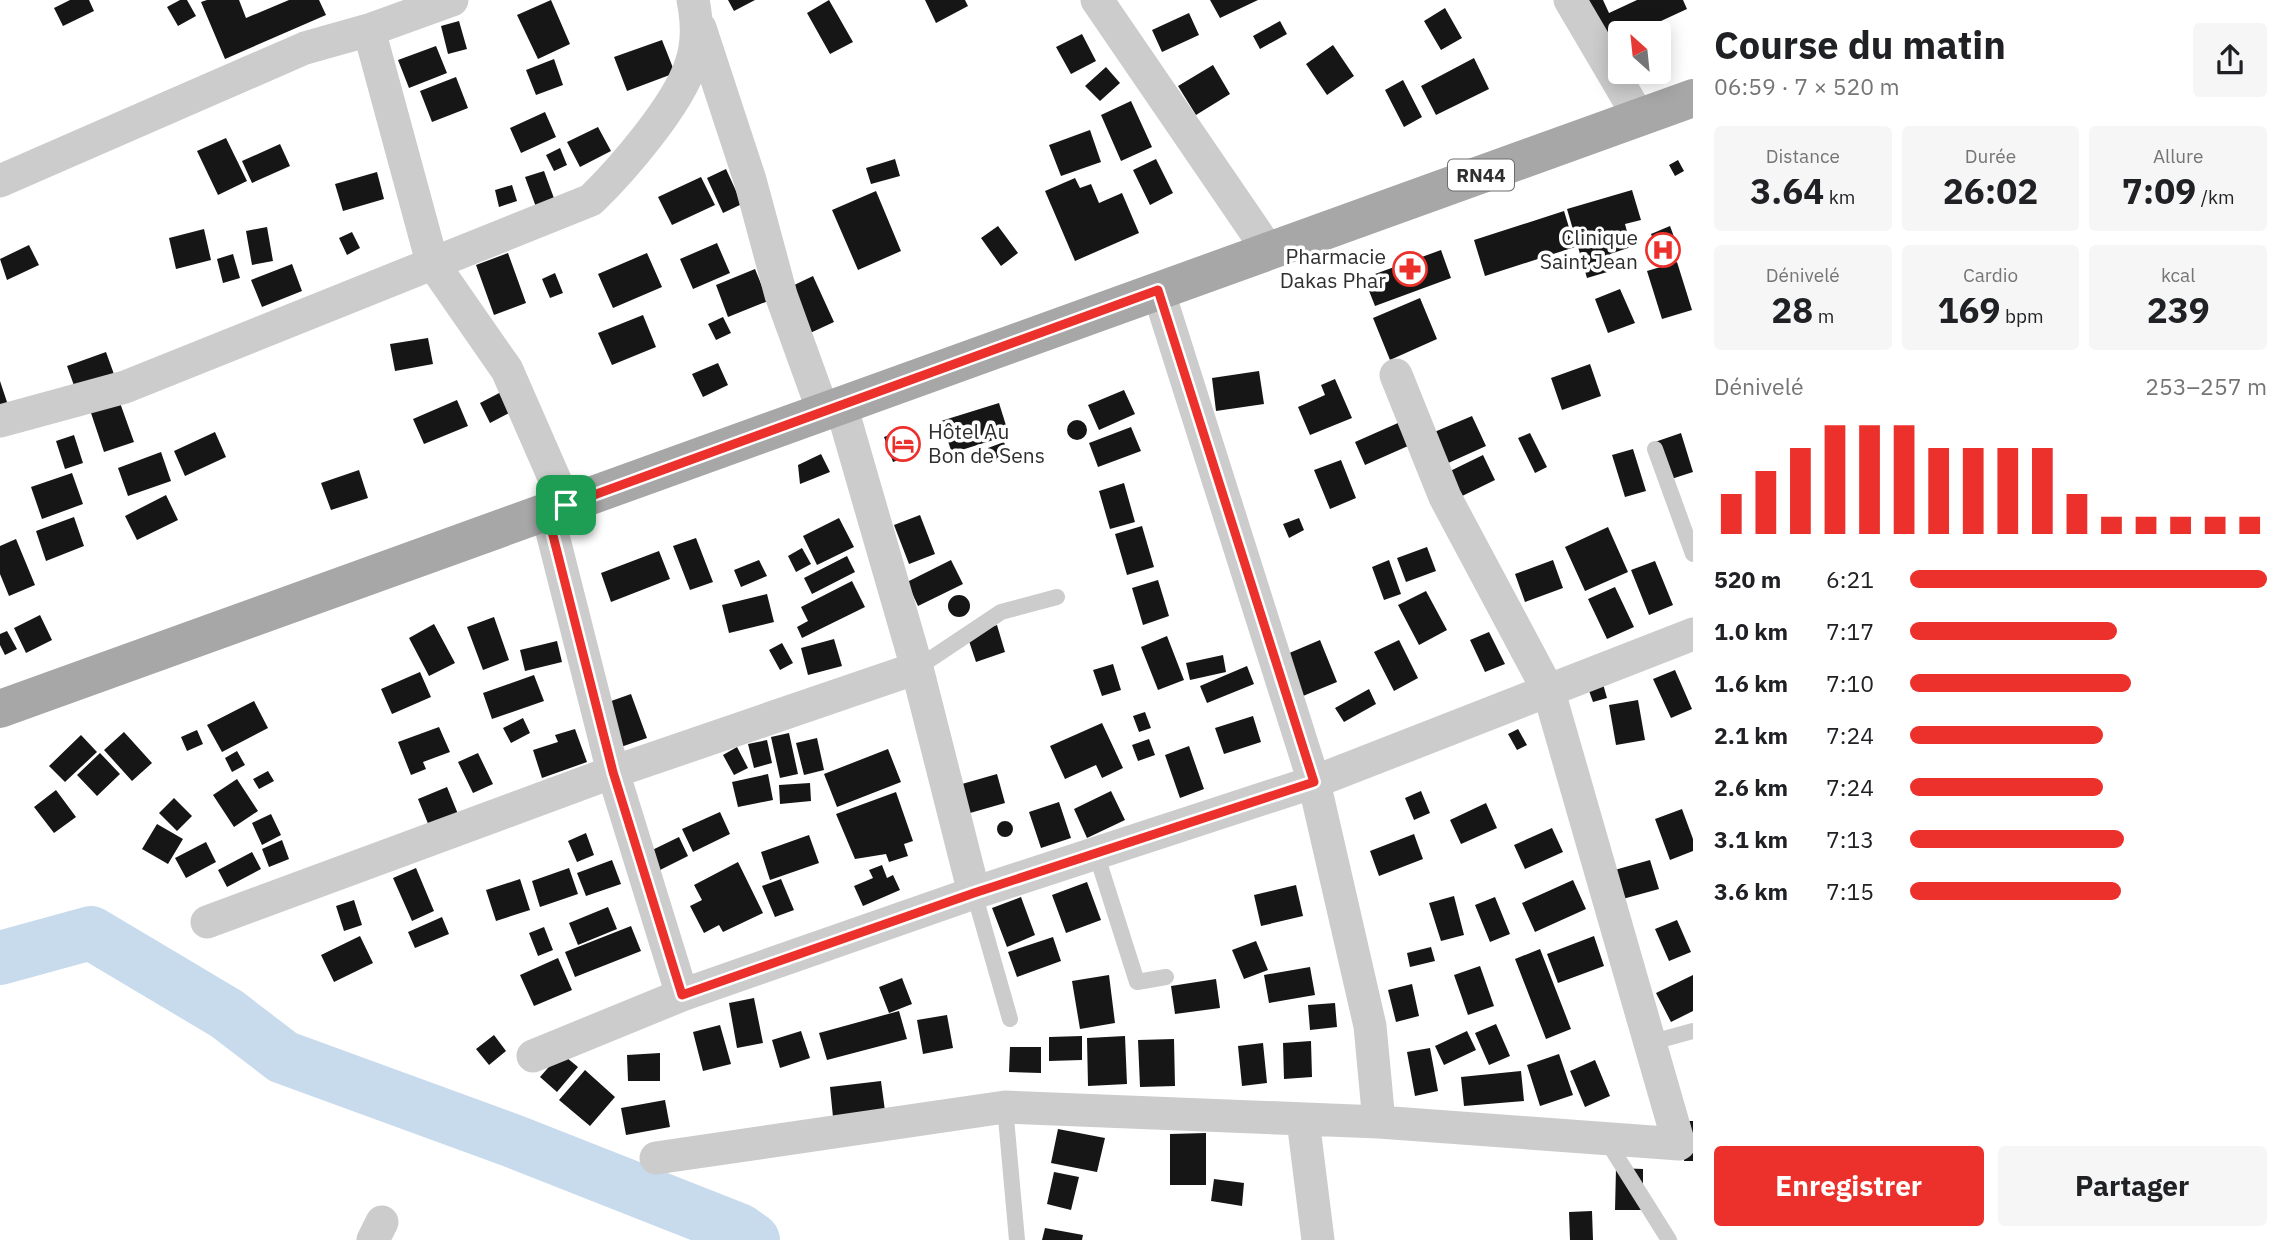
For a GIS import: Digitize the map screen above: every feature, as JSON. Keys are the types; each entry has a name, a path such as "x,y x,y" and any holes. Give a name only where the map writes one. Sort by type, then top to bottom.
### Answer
{"main road":[{"name":"RN44","path":"0,709 1693,98"}],"street":[{"path":"0,181 305,48 369,30 452,0"},
{"path":"1097,0 1268,250"},
{"path":"1570,0 1640,119"},
{"path":"0,421 125,387 592,200 636,152 688,72 695,9"},
{"path":"695,9 750,180 781,295 832,408 916,668 974,893"},
{"path":"369,30 432,262 507,370 557,509 613,772 682,995"},
{"path":"1158,290 1314,782 1370,1026 1379,1122"},
{"path":"656,1158 1005,1107 1379,1122 1679,1144 1549,691 1445,497 1396,375"},
{"path":"533,1056 682,995 974,893 1314,782 1693,634"},
{"path":"207,922 613,772 916,668"},
{"path":"1303,1120 1318,1240"}],"lane":[{"path":"1655,449 1693,554"},
{"path":"916,668 1001,612 1057,597"},
{"path":"1096,853 1137,982 1166,977"},
{"path":"974,893 1010,1019"},
{"path":"1649,1043 1693,1031"},
{"path":"1005,1107 1017,1240"},
{"path":"1605,1138 1669,1240"}],"building":[{"path":"70,0 89,0 94,11 63,26 54,8"},
{"path":"180,0 187,0 196,16 178,26 167,7"},
{"path":"239,0 246,18 289,0 319,0 326,15 225,59 201,2"},
{"path":"551,0 570,44 538,59 517,15"},
{"path":"728,0 755,0 734,11"},
{"path":"829,0 853,42 830,54 807,13"},
{"path":"925,0 965,0 968,6 936,23"},
{"path":"1210,0 1258,0 1220,18"},
{"path":"1576,0 1603,0 1609,13 1637,0 1683,0 1687,9 1661,21 1608,21 1608,46 1599,50"},
{"path":"1445,8 1462,38 1441,50 1424,21"},
{"path":"1189,13 1199,35 1162,52 1152,30"},
{"path":"459,21 467,49 448,54 441,26"},
{"path":"1280,21 1287,34 1260,49 1253,36"},
{"path":"1082,34 1096,61 1071,74 1056,47"},
{"path":"662,40 675,73 627,91 614,57"},
{"path":"1333,45 1354,76 1327,95 1306,64"},
{"path":"436,46 447,73 409,88 398,60"},
{"path":"1474,58 1489,89 1436,115 1421,86"},
{"path":"554,59 563,85 536,95 526,70"},
{"path":"1213,65 1230,94 1196,115 1178,86"},
{"path":"1106,67 1120,83 1100,101 1085,86"},
{"path":"456,77 468,108 432,122 420,91"},
{"path":"1403,80 1422,117 1404,127 1385,90"},
{"path":"1131,101 1152,147 1121,161 1101,115"},
{"path":"545,112 556,137 521,153 510,128"},
{"path":"598,127 611,151 580,167 567,142"},
{"path":"1090,130 1101,162 1061,176 1049,145"},
{"path":"226,138 247,181 218,195 197,151"},
{"path":"280,144 290,166 252,183 242,161"},
{"path":"560,148 567,165 554,171 546,155"},
{"path":"895,159 900,176 871,184 866,168"},
{"path":"1156,159 1173,193 1150,205 1133,170"},
{"path":"1678,160 1684,171 1675,176 1669,165"},
{"path":"726,169 742,204 723,213 707,178"},
{"path":"544,171 555,201 536,207 525,177"},
{"path":"377,172 384,199 343,211 335,184"},
{"path":"701,177 715,205 672,225 658,197"},
{"path":"1075,178 1080,188 1091,184 1099,203 1122,193 1139,233 1075,261 1045,191"},
{"path":"512,185 517,201 499,207 495,190"},
{"path":"1632,190 1641,220 1625,224 1631,247 1610,254 1614,270 1587,278 1567,209"},
{"path":"876,191 901,251 858,270 832,210"},
{"path":"1564,211 1575,247 1485,276 1474,240"},
{"path":"998,226 1018,253 1001,266 981,238"},
{"path":"1670,226 1680,253 1662,261 1651,234"},
{"path":"267,227 273,261 252,265 246,231"},
{"path":"204,229 211,260 176,269 169,238"},
{"path":"352,232 360,248 347,255 339,238"},
{"path":"717,243 730,273 693,289 680,259"},
{"path":"29,245 39,265 7,280 0,259"},
{"path":"1441,250 1451,278 1375,306 1364,278"},
{"path":"508,253 526,303 494,315 476,265"},
{"path":"647,253 662,287 613,308 598,274"},
{"path":"233,254 240,278 223,283 217,259"},
{"path":"1677,262 1692,310 1662,319 1647,271"},
{"path":"292,264 302,291 262,307 251,280"},
{"path":"755,269 768,301 728,317 716,285"},
{"path":"555,273 563,293 550,298 542,279"},
{"path":"813,276 834,322 808,334 788,288"},
{"path":"1620,289 1635,323 1608,333 1595,299"},
{"path":"1420,298 1437,339 1390,360 1373,318"},
{"path":"643,315 656,347 612,365 598,333"},
{"path":"723,317 731,333 716,340 708,324"},
{"path":"428,338 433,364 395,371 390,344"},
{"path":"106,352 115,377 76,391 67,366"},
{"path":"718,363 728,385 703,397 692,374"},
{"path":"1590,364 1601,396 1562,410 1551,378"},
{"path":"1259,371 1264,404 1216,411 1212,378"},
{"path":"1335,379 1352,418 1310,435 1298,407 1325,395 1321,385"},
{"path":"0,381 9,408 0,411"},
{"path":"505,390 515,410 490,423 480,403"},
{"path":"1124,390 1135,414 1099,430 1088,405"},
{"path":"119,400 134,442 104,452 90,410"},
{"path":"457,400 468,426 424,444 413,419"},
{"path":"999,403 1009,435 952,453 941,421"},
{"path":"1472,416 1486,446 1446,464 1432,433"},
{"path":"1073,420 1081,420 1087,430 1081,440 1073,440 1067,434 1067,426"},
{"path":"1398,423 1408,446 1365,465 1355,442"},
{"path":"909,427 919,452 893,462 884,437"},
{"path":"1131,427 1141,451 1098,467 1089,443"},
{"path":"215,432 226,457 185,476 174,451"},
{"path":"1530,433 1547,467 1535,473 1518,438"},
{"path":"1681,433 1693,472 1662,482 1649,444"},
{"path":"74,435 83,463 65,469 56,441"},
{"path":"1004,442 1009,455 993,461 988,448"},
{"path":"1633,449 1646,491 1625,497 1612,455"},
{"path":"161,452 171,481 128,496 118,468"},
{"path":"821,454 830,472 800,484 798,465"},
{"path":"1483,455 1495,480 1456,499 1444,474"},
{"path":"1341,460 1356,498 1330,509 1314,470"},
{"path":"359,470 368,498 331,510 321,483"},
{"path":"72,473 83,504 42,519 31,487"},
{"path":"1124,483 1135,522 1110,529 1099,491"},
{"path":"166,495 178,520 137,540 125,516"},
{"path":"920,515 935,554 909,564 894,525"},
{"path":"74,517 84,546 46,561 36,531"},
{"path":"839,518 854,547 817,565 803,536"},
{"path":"1299,518 1304,530 1289,538 1283,524"},
{"path":"1142,526 1154,567 1127,575 1115,534"},
{"path":"1608,527 1628,572 1585,591 1565,547"},
{"path":"696,538 713,582 690,590 673,546"},
{"path":"16,539 35,585 9,596 0,574 0,546"},
{"path":"1427,547 1436,571 1406,582 1397,558"},
{"path":"802,548 811,564 796,572 788,556"},
{"path":"659,551 670,579 611,602 601,573"},
{"path":"847,556 855,572 812,594 804,578"},
{"path":"759,560 767,576 741,587 734,570"},
{"path":"951,560 963,584 918,606 907,582"},
{"path":"1389,560 1401,594 1384,600 1372,567"},
{"path":"1553,560 1563,588 1525,602 1515,574"},
{"path":"1655,561 1673,605 1649,615 1631,570"},
{"path":"1158,580 1169,616 1143,625 1132,588"},
{"path":"852,581 865,607 802,638 797,627 808,621 801,607"},
{"path":"1615,587 1634,627 1607,639 1588,599"},
{"path":"1426,591 1447,630 1419,645 1398,605"},
{"path":"767,594 774,622 729,633 722,605"},
{"path":"959,595 967,598 970,606 967,614 959,617 951,614 948,606 951,598"},
{"path":"40,615 52,640 26,653 14,628"},
{"path":"494,617 509,660 483,670 467,627"},
{"path":"434,624 455,663 429,676 409,638"},
{"path":"997,625 1005,652 976,662 967,635"},
{"path":"7,631 17,649 5,655 0,645 0,634"},
{"path":"1489,632 1505,664 1485,672 1470,640"},
{"path":"1167,636 1184,680 1158,690 1141,647"},
{"path":"834,639 842,666 808,675 801,648"},
{"path":"1320,640 1337,682 1303,696 1287,654"},
{"path":"1399,640 1418,678 1394,691 1374,652"},
{"path":"557,641 562,662 525,671 520,650"},
{"path":"782,643 793,663 780,670 769,650"},
{"path":"1223,655 1226,672 1190,680 1186,663"},
{"path":"1113,664 1121,690 1102,696 1093,670"},
{"path":"1247,666 1254,684 1207,703 1200,686"},
{"path":"1675,670 1692,709 1671,718 1653,679"},
{"path":"420,672 431,697 392,714 381,689"},
{"path":"534,675 544,701 492,719 483,693"},
{"path":"1603,684 1607,698 1593,702 1588,688"},
{"path":"1369,689 1376,704 1344,722 1335,708"},
{"path":"631,694 647,738 612,750 597,706"},
{"path":"1638,700 1645,740 1616,745 1609,705"},
{"path":"254,701 268,728 222,752 207,725"},
{"path":"1145,712 1151,728 1139,732 1133,716"},
{"path":"1253,716 1261,742 1224,754 1215,728"},
{"path":"523,718 530,733 511,743 503,728"},
{"path":"1102,723 1123,768 1102,778 1096,765 1065,779 1050,746"},
{"path":"439,727 450,752 423,762 426,769 411,775 398,742"},
{"path":"575,729 587,762 542,778 533,750 558,742 555,735"},
{"path":"1518,729 1527,745 1517,750 1508,734"},
{"path":"197,730 203,744 187,751 181,737"},
{"path":"124,732 152,763 132,781 104,750"},
{"path":"789,733 798,774 780,778 771,737"},
{"path":"81,735 97,752 65,782 49,766"},
{"path":"817,738 824,770 804,775 796,743"},
{"path":"1149,739 1155,755 1138,761 1132,745"},
{"path":"767,740 772,763 754,768 748,744"},
{"path":"1189,746 1204,789 1180,798 1165,755"},
{"path":"737,747 748,768 734,775 723,755"},
{"path":"888,749 901,782 837,807 824,774"},
{"path":"237,751 245,765 232,772 225,758"},
{"path":"100,753 120,774 97,796 77,775"},
{"path":"478,753 493,784 473,793 458,762"},
{"path":"268,771 274,781 259,789 253,779"},
{"path":"768,774 773,800 738,807 732,782"},
{"path":"997,774 1005,803 963,815 955,786"},
{"path":"237,779 258,811 234,827 213,795"},
{"path":"810,783 811,801 780,804 779,785"},
{"path":"447,787 458,814 429,826 418,799"},
{"path":"56,790 76,817 54,833 34,807"},
{"path":"1111,791 1125,820 1087,838 1074,809"},
{"path":"1421,791 1430,813 1414,820 1405,798"},
{"path":"896,792 913,841 904,844 908,856 889,862 886,854 855,859 836,814"},
{"path":"174,798 192,816 177,831 159,813"},
{"path":"1059,802 1071,838 1041,848 1029,812"},
{"path":"1486,803 1497,828 1461,844 1450,820"},
{"path":"1682,809 1693,839 1693,851 1670,860 1655,819"},
{"path":"720,812 730,834 693,852 682,829"},
{"path":"271,814 281,835 262,845 252,823"},
{"path":"1002,821 1008,821 1013,829 1011,835 1002,837 997,832 997,826"},
{"path":"157,824 183,839 168,864 142,849"},
{"path":"1552,828 1563,852 1525,869 1514,845"},
{"path":"586,833 594,855 577,862 568,841"},
{"path":"1414,834 1423,859 1379,876 1370,851"},
{"path":"809,835 819,863 770,880 761,852"},
{"path":"679,837 688,856 654,873 644,854"},
{"path":"282,840 289,859 269,867 262,849"},
{"path":"206,842 216,862 186,878 175,858"},
{"path":"252,852 261,869 227,887 218,870"},
{"path":"612,860 621,884 586,896 577,873"},
{"path":"1650,860 1659,889 1619,900 1611,871"},
{"path":"738,862 763,913 723,932 719,925 704,933 690,906 702,900 694,885"},
{"path":"882,865 887,878 893,875 900,890 863,906 854,886 873,878 869,870"},
{"path":"416,868 434,911 412,921 393,878"},
{"path":"569,868 578,894 540,907 532,881"},
{"path":"520,879 530,910 496,921 486,890"},
{"path":"781,879 794,910 775,917 762,886"},
{"path":"1573,880 1586,909 1535,932 1522,903"},
{"path":"1087,882 1101,920 1066,933 1052,895"},
{"path":"1296,885 1303,916 1261,926 1254,895"},
{"path":"1454,896 1464,935 1441,941 1429,903"},
{"path":"1021,897 1035,935 1007,947 992,908"},
{"path":"1495,897 1510,934 1490,942 1475,905"},
{"path":"354,900 362,925 344,931 336,906"},
{"path":"608,907 617,929 578,945 569,923"},
{"path":"442,917 449,934 415,948 408,932"},
{"path":"1677,920 1691,952 1669,961 1655,929"},
{"path":"631,926 641,951 575,977 565,952"},
{"path":"544,927 553,950 538,956 529,933"},
{"path":"360,936 373,963 334,982 321,955"},
{"path":"1594,936 1604,966 1558,983 1547,954"},
{"path":"1053,937 1061,961 1017,977 1008,952"},
{"path":"1256,941 1268,970 1244,979 1232,950"},
{"path":"1431,947 1435,961 1410,967 1407,953"},
{"path":"1540,949 1571,1029 1546,1039 1515,959"},
{"path":"558,958 572,990 534,1006 520,975"},
{"path":"1480,966 1494,1006 1468,1015 1454,975"},
{"path":"1310,967 1315,995 1269,1003 1264,975"},
{"path":"1109,975 1115,1023 1080,1029 1072,981"},
{"path":"1693,975 1693,1011 1671,1022 1656,993"},
{"path":"902,978 912,1004 889,1013 879,987"},
{"path":"1216,979 1220,1008 1175,1014 1171,986"},
{"path":"1412,984 1419,1016 1396,1022 1388,990"},
{"path":"754,998 763,1043 737,1048 729,1003"},
{"path":"1335,1003 1337,1027 1310,1030 1308,1005"},
{"path":"899,1011 907,1039 827,1060 819,1033"},
{"path":"947,1015 953,1048 923,1054 917,1020"},
{"path":"1496,1024 1510,1056 1489,1065 1475,1033"},
{"path":"720,1025 731,1064 703,1071 693,1032"},
{"path":"801,1031 810,1058 780,1068 772,1040"},
{"path":"1467,1031 1476,1050 1444,1065 1435,1046"},
{"path":"494,1035 506,1051 489,1065 476,1049"},
{"path":"1082,1036 1082,1060 1049,1061 1049,1037"},
{"path":"1125,1036 1127,1084 1088,1086 1087,1038"},
{"path":"1174,1039 1175,1086 1140,1087 1138,1040"},
{"path":"1311,1041 1312,1077 1284,1079 1283,1043"},
{"path":"1263,1043 1267,1083 1242,1086 1238,1046"},
{"path":"1010,1047 1041,1047 1041,1073 1009,1072"},
{"path":"1430,1048 1438,1091 1415,1096 1407,1052"},
{"path":"561,1053 578,1067 557,1092 540,1077"},
{"path":"660,1053 660,1081 628,1081 627,1055"},
{"path":"1559,1054 1573,1095 1540,1106 1527,1065"},
{"path":"1595,1060 1610,1096 1585,1107 1570,1071"},
{"path":"585,1070 615,1097 590,1126 559,1100"},
{"path":"1521,1071 1524,1101 1464,1106 1461,1077"},
{"path":"881,1081 885,1111 833,1117 830,1087"},
{"path":"665,1100 670,1127 626,1135 621,1108"},
{"path":"1688,1121 1693,1121 1693,1161 1684,1161"},
{"path":"1058,1129 1105,1138 1097,1172 1051,1163"},
{"path":"1206,1133 1206,1185 1170,1185 1170,1134"},
{"path":"1616,1168 1643,1169 1643,1210 1615,1210"},
{"path":"1054,1172 1079,1177 1071,1210 1047,1204"},
{"path":"1214,1179 1244,1183 1242,1206 1211,1201"},
{"path":"1592,1211 1593,1240 1570,1240 1569,1212"},
{"path":"1045,1228 1083,1235 1082,1240 1042,1240"}],"waterway":[{"path":"0,958 91,933 227,1014 283,1057 513,1141 739,1230 753,1240"}],"place":[{"name":"Clinique Saint Jean","path":"1663,250"},
{"name":"Pharmacie Dakas Phar","path":"1410,269"},
{"name":"Hôtel Au Bon de Sens","path":"903,444"}],"route":[{"path":"1158,290 1314,782 974,893 682,995 613,772 547,512 566,505 1158,290"}]}
